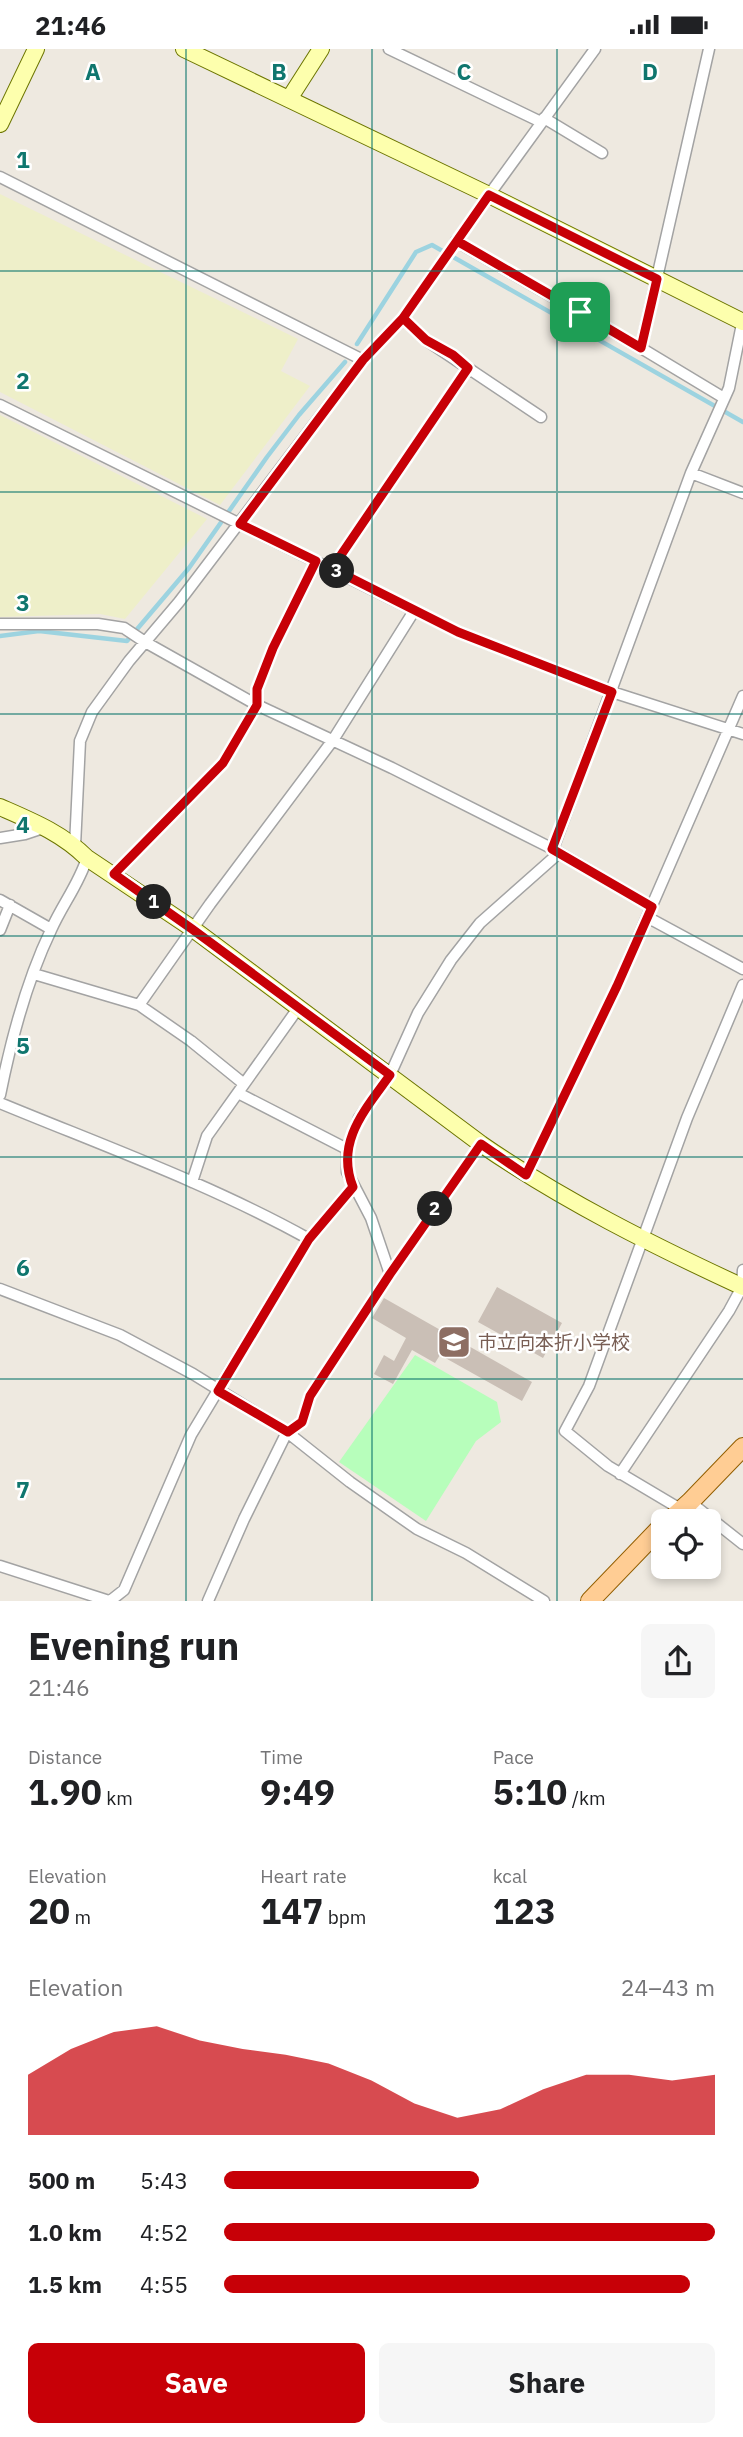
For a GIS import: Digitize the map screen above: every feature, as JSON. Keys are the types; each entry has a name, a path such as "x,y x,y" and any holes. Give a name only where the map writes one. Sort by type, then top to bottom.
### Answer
{"main road":[{"path":"682,1509 743,1447"},
{"path":"590,1601 651,1537"}],"street":[{"path":"0,124 36,49"},
{"path":"184,49 489,195 743,321 738,364 691,473 556,851 480,923 451,960 418,1013 390,1075 359,1118 347,1149 347,1172 371,1218 390,1274"},
{"path":"289,99 321,49"},
{"path":"389,49 543,120 602,153"},
{"path":"0,1095 10,1048 34,974 51,929 82,874 80,741 93,712 142,640 363,360 403,318 595,49"},
{"path":"641,348 709,49"},
{"path":"0,177 363,360"},
{"path":"455,244 641,348 720,404"},
{"path":"403,318 426,340 453,355 541,417"},
{"path":"335,570 341,555 468,368"},
{"path":"0,405 458,632 612,692 743,734"},
{"path":"691,473 743,493"},
{"path":"114,874 223,763 257,705 257,689 273,648 316,561"},
{"path":"139,1005 192,929 333,740 414,611"},
{"path":"0,624 98,624 124,628 257,705 556,851 743,969"},
{"path":"526,1175 617,986 743,695"},
{"path":"0,807 46,827 114,874 526,1175 642,1240 743,1287"},
{"path":"0,838 46,827"},
{"path":"0,930 5,902 51,929"},
{"path":"34,974 139,1005 191,1041 241,1088 347,1149"},
{"path":"677,1509 620,1474 565,1431 589,1386 687,1118 743,985"},
{"path":"192,1182 207,1136 299,1007"},
{"path":"0,1103 192,1182 309,1239"},
{"path":"208,1601 244,1520 288,1432 302,1422 310,1396 390,1274 481,1144"},
{"path":"0,1566 110,1601 124,1590 191,1435 309,1239 353,1187"},
{"path":"620,1474 729,1311 743,1287 743,1271"},
{"path":"0,1289 120,1335 192,1374 288,1432 350,1482 417,1529 466,1553 544,1601"},
{"path":"721,1532 743,1544"}],"green space":[{"path":"0,194 298,339 281,371 310,386 220,505 0,392"},
{"path":"0,415 207,519 125,619 100,614 0,617"},
{"path":"415,1355 497,1402 501,1422 476,1441 426,1521 339,1462"}],"building":[{"path":"497,1287 562,1323 543,1358 478,1322"},
{"path":"384,1298 532,1382 522,1401 440,1355 435,1363 412,1350 393,1384 374,1374 384,1355 394,1361 406,1338 372,1318"}],"waterway":[{"path":"357,344 416,252 432,245 743,422"},
{"path":"0,636 39,631 127,641 189,568 267,457 345,362"}],"place":[{"name":"市立向本折小学校","path":"454,1342"}],"route":[{"path":"580,312 457,241 403,318 363,360 240,524 316,561 273,648 257,689 257,705 223,763 114,874 390,1075 359,1118 347,1149 347,1172 353,1187 309,1239 271,1298 218,1391 288,1432 302,1422 310,1396 390,1274 481,1144 526,1175 652,907 552,849 612,692 458,632 335,570 341,555 468,368 453,355 426,340 403,318 489,195 657,279 641,348 580,312"}]}
